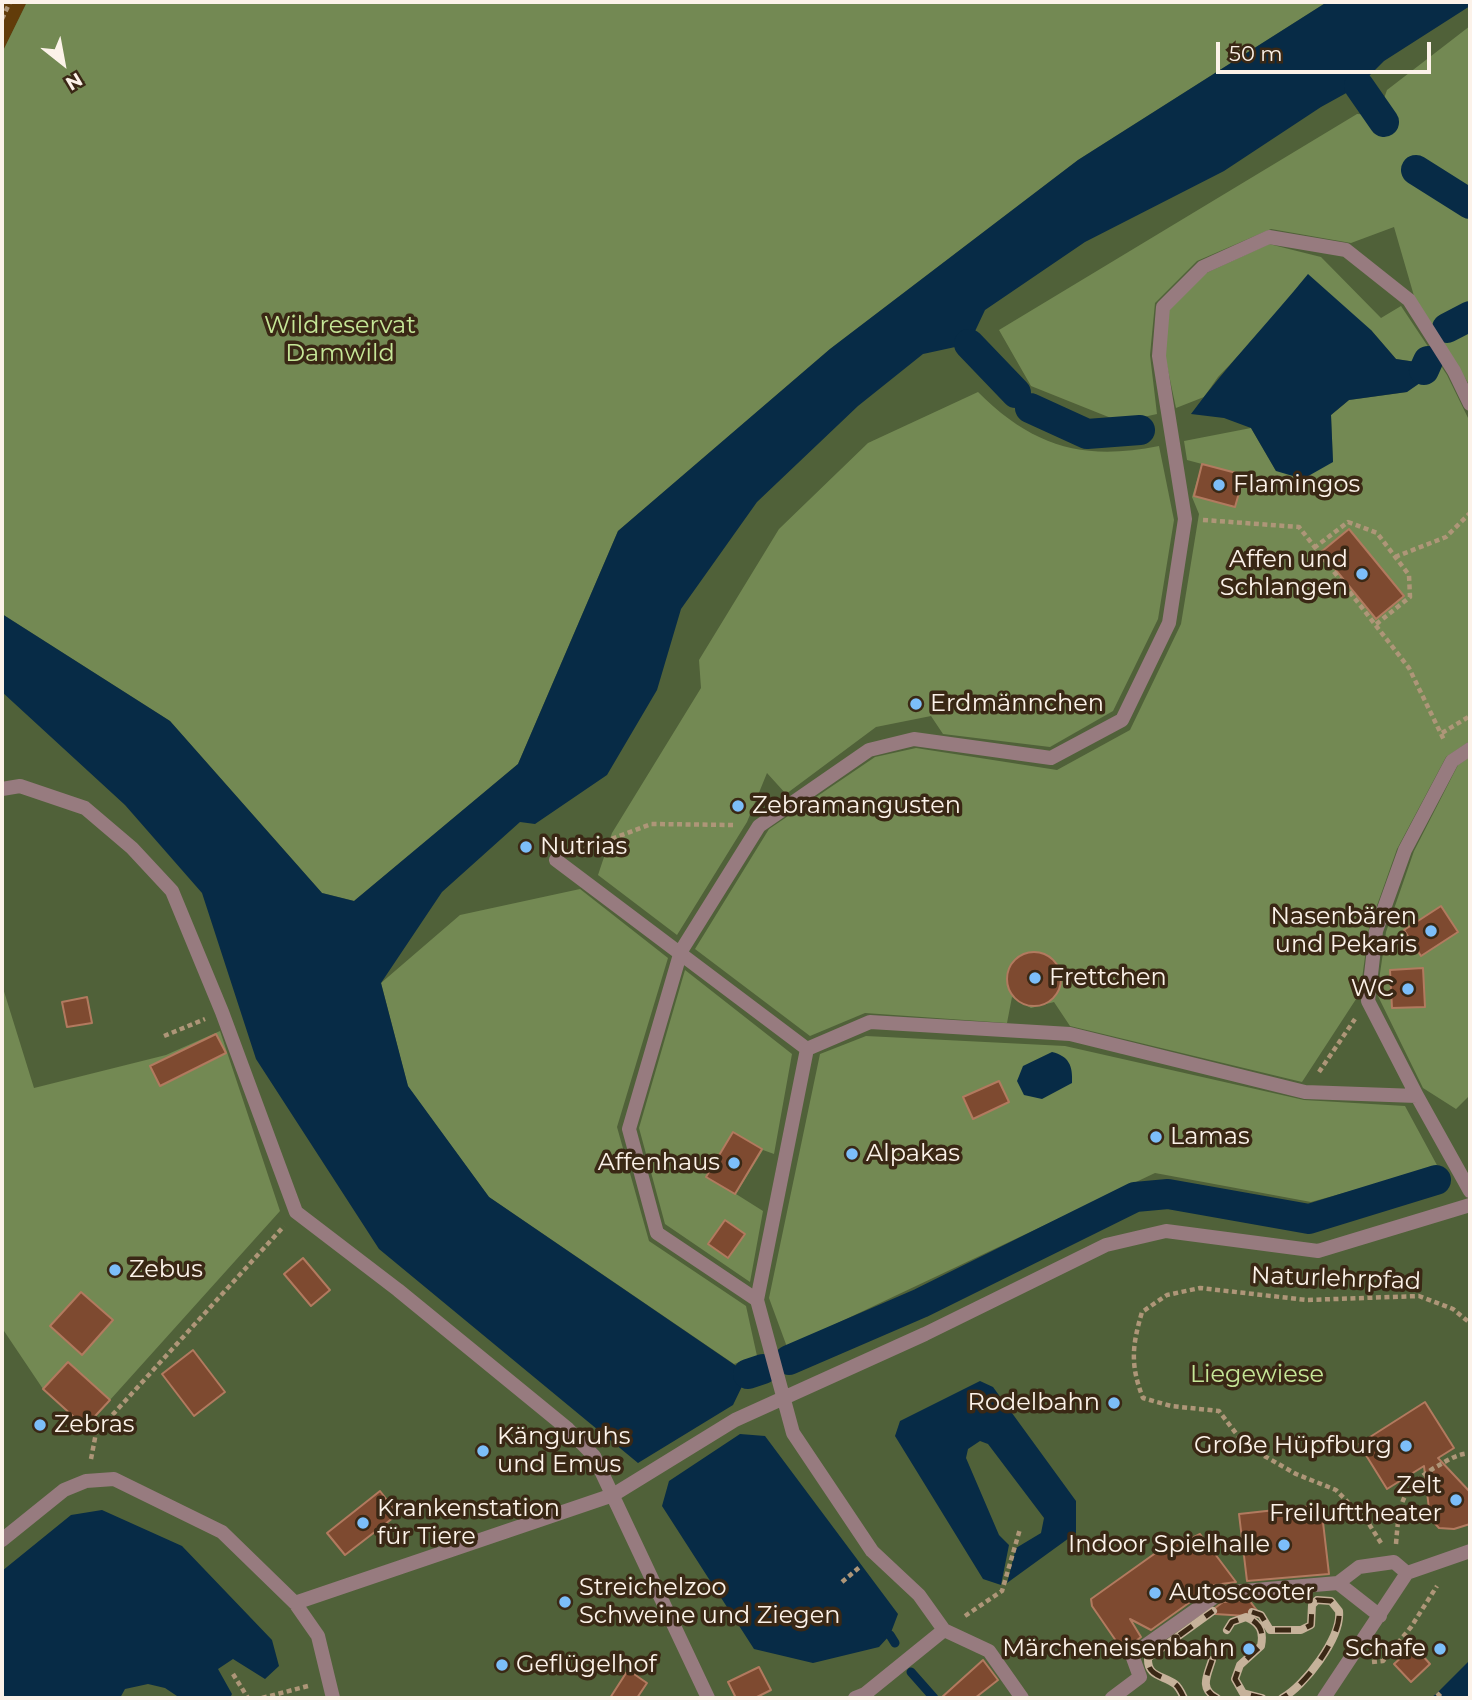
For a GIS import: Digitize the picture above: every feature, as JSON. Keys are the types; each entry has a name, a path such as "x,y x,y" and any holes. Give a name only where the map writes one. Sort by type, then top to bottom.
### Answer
{"lane":[{"path":"757,1300 657,1233 629,1129 681,951 759,826 869,750 914,739 1051,758 1122,720 1169,623 1185,519 1158,356 1163,307 1203,267 1269,237 1346,250 1409,300 1454,371 1470,404"},
{"path":"1470,749 1452,761 1405,850 1376,932 1368,1001 1470,1191"},
{"path":"2,789 20,786 85,808 132,848 172,891 222,1012 296,1212 398,1290 568,1429 594,1456 708,1698"},
{"path":"556,860 681,951 807,1049"},
{"path":"807,1049 870,1021 1070,1034 1305,1091 1417,1096"},
{"path":"807,1049 757,1300 793,1433 872,1551 919,1595 944,1630 989,1651 1022,1698"},
{"path":"295,1603 613,1495 735,1420 925,1334 1106,1245 1166,1231 1318,1251 1470,1205"},
{"path":"2,1540 64,1490 86,1481 114,1479 222,1532 295,1603 318,1636 333,1698"},
{"path":"1324,1698 1407,1573 1470,1551"},
{"path":"1112,1698 1140,1677 1132,1655 1220,1593 1338,1583 1359,1567 1394,1562 1407,1573"},
{"path":"1338,1583 1380,1616"},
{"path":"855,1698 864,1694 944,1630"}],"path":[{"path":"2,19 10,2"},
{"path":"1395,557 1446,537 1470,513"},
{"path":"1185,519 1299,527 1409,668 1452,761"},
{"path":"1314,548 1348,522 1377,533 1409,575 1410,597 1374,626"},
{"path":"1441,733 1470,716"},
{"path":"556,860 652,824 759,826"},
{"path":"1305,1091 1368,1001"},
{"path":"164,1036 222,1012"},
{"path":"86,1481 96,1433 296,1212"},
{"name":"Naturlehrpfad","path":"1394,1562 1368,1524 1336,1490 1296,1475 1245,1446 1219,1411 1171,1406 1143,1398 1133,1373 1134,1339 1142,1312 1167,1296 1199,1288 1307,1300 1419,1296 1453,1309 1470,1323"},
{"path":"1394,1562 1398,1513 1412,1482 1458,1454 1470,1453"},
{"path":"944,1630 1002,1591 1020,1529"},
{"path":"1347,1666 1383,1661 1411,1627 1436,1589 1449,1558"},
{"path":"842,1582 867,1561"},
{"path":"233,1674 248,1698"},
{"path":"262,1698 329,1680"},
{"path":"1437,1693 1442,1698"}],"green space":[{"name":"Liegewiese","path":"27,2 1470,2 1470,1698 2,1698 2,53"},
{"name":"Wildreservat Damwild","path":"27,2 1327,2 1078,160 830,349 618,531 518,764 354,901 322,893 170,721 2,614 2,53"},
{"path":"1470,26 1470,386 1414,296 1394,227 1351,243 1271,229 1197,261 1155,303 1150,355 1157,414 1121,422 1031,386 999,330 1357,114 1378,115 1387,90"},
{"path":"1269,244 1321,257 1381,318 1401,306 1447,375 1470,422 1470,741 1446,757 1397,849 1369,928 1360,993 1302,1082 1070,1026 1054,1002 1031,1008 1012,997 1007,1023 865,1013 810,1036 695,949 769,829 875,757 916,748 1057,770 1130,730 1181,624 1199,514 1192,497 1202,464 1187,460 1184,441 1251,428 1276,471 1333,462 1331,415 1349,400 1407,392 1416,362 1396,359 1371,330 1262,331 1218,377 1204,397 1176,408 1165,356 1168,309 1204,274"},
{"path":"978,392 1019,426 1061,445 1106,452 1159,446 1174,520 1158,619 1113,711 1050,747 943,734 931,716 876,727 786,794 767,773 747,822 677,935 598,875 612,833 701,688 699,660 779,529 868,443"},
{"path":"1470,757 1470,1095 1456,1109 1423,1088 1377,994 1386,932 1414,851 1458,765"},
{"path":"580,889 668,958 617,1127 649,1241 746,1306 757,1356 734,1364 489,1197 408,1087 381,983 460,915"},
{"path":"685,970 792,1054 774,1154 763,1150 736,1194 763,1211 750,1282 665,1224 639,1128"},
{"name":"Zebus","path":"2,985 34,1088 166,1055 220,1031 280,1211 110,1400 68,1362 43,1389 2,1328"},
{"name":"Lamas","path":"866,1036 1065,1046 1304,1100 1405,1106 1438,1167 1311,1202 1155,1173 787,1347 769,1298 820,1054"}],"water":[{"path":"1327,2 1470,2 1470,6 1384,61 1359,86 1321,107 1224,171 1085,242 985,310 969,344 923,354 858,406 757,502 681,609 657,690 607,775 535,824 520,822 442,892 381,983 408,1086 489,1197 748,1374 733,1405 638,1463 379,1249 256,1059 202,893 125,805 2,692 2,614 170,721 322,893 354,901 518,764 618,531 830,349 1078,160"},
{"path":"1308,274 1371,330 1396,359 1416,362 1424,370 1420,383 1407,392 1349,400 1331,415 1333,462 1303,479 1276,471 1251,428 1224,418 1191,414"},
{"path":"1052,1052 1069,1063 1072,1083 1042,1099 1024,1095 1017,1081 1023,1066"},
{"path":"980,1381 993,1387 1076,1501 1076,1533 1007,1583 1016,1548 1041,1533 1044,1518 988,1444 980,1441 968,1449 966,1458 999,1535 1009,1545 1001,1585 983,1579 895,1436 900,1421"},
{"path":"740,1434 765,1436 898,1614 890,1635 879,1647 813,1663 754,1649 662,1506 669,1481"},
{"path":"102,1510 182,1546 272,1640 279,1666 265,1679 233,1659 218,1669 232,1694 230,1698 180,1698 165,1688 148,1684 125,1689 120,1698 2,1698 2,1571 71,1515"},
{"path":"1470,1660 1470,1698 1431,1698 1437,1693"}],"building":[{"name":"Flamingos","path":"1202,464 1244,475 1235,507 1194,496"},
{"name":"Affen und Schlangen","path":"1349,529 1404,596 1376,619 1321,552"},
{"name":"Nasenbären und Pekaris","path":"1441,906 1458,932 1421,956 1404,930"},
{"name":"Frettchen","path":"1034,952 1053,960 1061,979 1053,998 1034,1006 1015,998 1007,979 1015,960"},
{"name":"WC","path":"1423,968 1425,1007 1392,1008 1390,970"},
{"path":"87,997 92,1023 67,1027 62,1002"},
{"path":"216,1034 226,1053 160,1086 150,1066"},
{"path":"999,1081 1009,1102 973,1119 963,1097"},
{"name":"Affenhaus","path":"733,1132 762,1149 735,1194 706,1177"},
{"path":"725,1220 745,1234 728,1258 708,1244"},
{"path":"303,1258 330,1290 311,1306 284,1274"},
{"path":"81,1292 113,1320 82,1355 50,1326"},
{"path":"193,1350 225,1392 194,1416 162,1374"},
{"path":"68,1362 110,1400 85,1427 43,1389"},
{"name":"Große Hüpfburg","path":"1425,1402 1454,1448 1438,1458 1470,1492 1470,1524 1454,1529 1439,1528 1430,1518 1424,1466 1387,1489 1359,1444"},
{"name":"Krankenstation für Tiere","path":"380,1491 398,1514 345,1555 327,1533"},
{"name":"Indoor Spielhalle","path":"1321,1505 1329,1574 1247,1581 1239,1514"},
{"name":"Autoscooter","path":"1200,1534 1236,1582 1214,1585 1151,1630 1130,1619 1141,1637 1123,1651 1092,1606 1091,1599 1178,1537 1188,1540"},
{"path":"1249,1600 1262,1617 1215,1614 1215,1608 1223,1602"},
{"path":"1414,1646 1430,1664 1411,1682 1394,1664"},
{"path":"983,1660 998,1680 975,1698 941,1698"},
{"path":"759,1667 771,1690 755,1698 736,1698 728,1682"},
{"path":"628,1670 647,1683 637,1698 610,1698"}],"waterway":[{"path":"1359,86 1384,122"},
{"path":"1416,170 1470,204"},
{"path":"1447,328 1470,316"},
{"path":"969,344 1016,393"},
{"path":"1424,370 1428,361"},
{"path":"1030,408 1087,434 1140,430"},
{"path":"789,1360 921,1303 1135,1197 1168,1194 1309,1219 1436,1180"},
{"path":"748,1374 763,1369"},
{"path":"890,1635 895,1643"},
{"path":"911,1672 934,1698"}],"railway":[{"path":"1252,1612 1261,1615 1270,1630 1301,1630 1311,1625 1312,1605 1317,1600 1331,1601 1339,1611 1334,1634 1320,1660 1301,1683 1282,1698"},
{"path":"1184,1698 1175,1684 1150,1669 1148,1658 1213,1611"},
{"path":"1227,1630 1232,1622 1246,1617 1260,1628 1261,1646 1240,1665 1235,1679 1243,1693 1262,1698"},
{"path":"1212,1660 1206,1686 1217,1698"}],"place":[{"name":"Flamingos","path":"1219,485"},
{"name":"Affen und Schlangen","path":"1362,574"},
{"name":"Erdmännchen","path":"916,704"},
{"name":"Zebramangusten","path":"738,806"},
{"name":"Nutrias","path":"526,847"},
{"name":"Nasenbären und Pekaris","path":"1431,931"},
{"name":"Frettchen","path":"1035,978"},
{"name":"WC","path":"1408,989"},
{"name":"Lamas","path":"1156,1137"},
{"name":"Alpakas","path":"852,1154"},
{"name":"Affenhaus","path":"734,1163"},
{"name":"Zebus","path":"115,1270"},
{"name":"Rodelbahn","path":"1114,1403"},
{"name":"Zebras","path":"40,1425"},
{"name":"Große Hüpfburg","path":"1406,1446"},
{"name":"Känguruhs und Emus","path":"483,1451"},
{"name":"Zelt Freilufttheater","path":"1456,1500"},
{"name":"Krankenstation für Tiere","path":"363,1523"},
{"name":"Indoor Spielhalle","path":"1284,1545"},
{"name":"Autoscooter","path":"1155,1593"},
{"name":"Streichelzoo Schweine und Ziegen","path":"565,1602"},
{"name":"Märcheneisenbahn","path":"1249,1649"},
{"name":"Schafe","path":"1440,1649"},
{"name":"Geflügelhof","path":"502,1665"}]}
